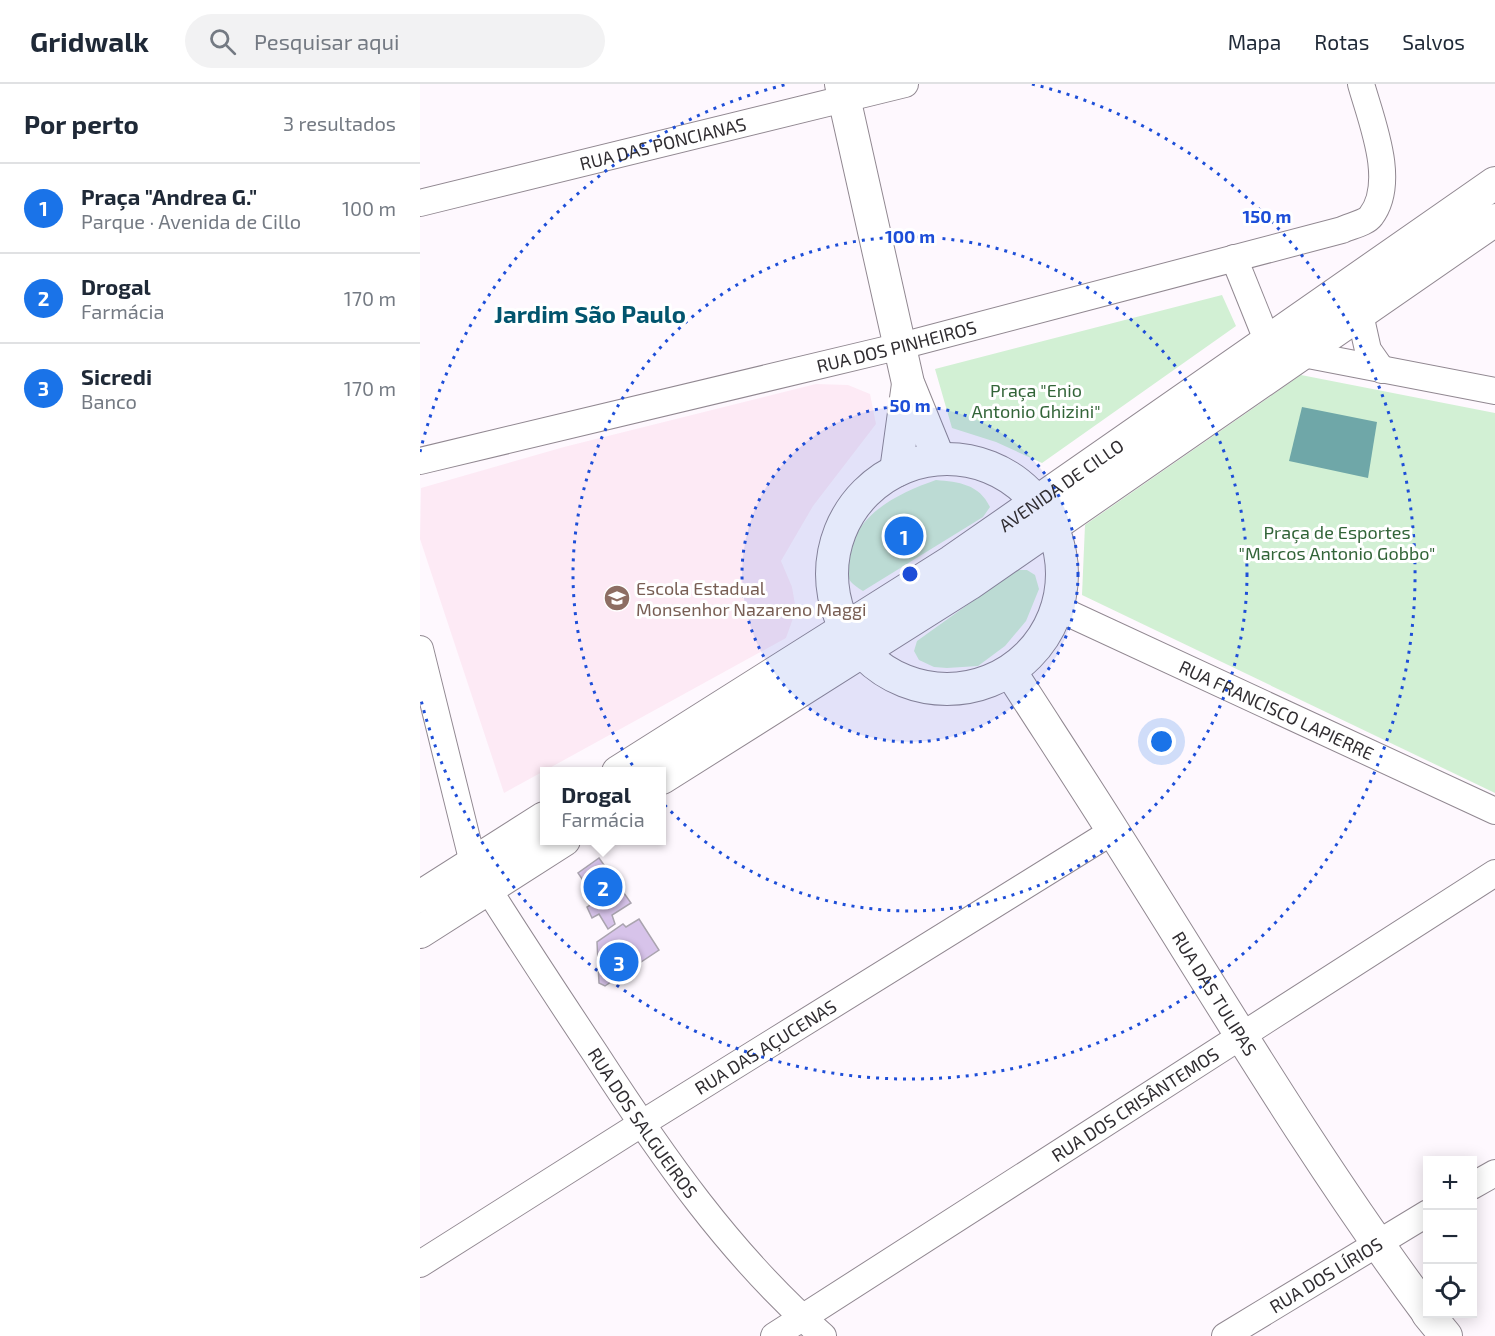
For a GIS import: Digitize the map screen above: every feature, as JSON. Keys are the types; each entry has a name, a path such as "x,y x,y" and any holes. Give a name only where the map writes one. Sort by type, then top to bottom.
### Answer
{"main road":[{"path":"843,91 908,383 939,459"},
{"name":"AVENIDA DE CILLO","path":"1045,516 1267,340 1495,183"},
{"name":"AVENIDA DE CILLO","path":"625,767 854,641 952,561 1045,516 1303,354 1495,220"},
{"path":"896,471 908,383"},
{"path":"939,459 967,461 993,470 1017,484 1045,516 1060,554 1062,581 1057,608 1050,627 1039,644 1010,671 986,683 959,689 933,689 906,682 883,670 854,641 835,605 831,578 833,552 841,527 855,504 873,485 896,471 917,463 939,459"},
{"name":"AVENIDA DE CILLO","path":"666,775 828,672 854,641"},
{"name":"RUA DAS TULIPAS","path":"1010,671 1241,1037 1376,1244 1423,1306"},
{"path":"420,932 540,822"},
{"path":"420,897 480,876 552,845"},
{"name":"RUA DAS TULIPAS","path":"1432,1318 1446,1336"}],"street":[{"name":"RUA DAS PONCIANAS","path":"420,203 843,91 905,84"},
{"name":"RUA DOS PINHEIROS","path":"420,461 901,346 1342,230 1371,218 1381,196 1383,173 1361,84"},
{"path":"1234,258 1267,340"},
{"path":"1360,314 1368,350 1382,370"},
{"path":"1303,354 1495,391"},
{"name":"RUA FRANCISCO LAPIERRE","path":"1057,608 1495,811"},
{"name":"RUA DOS SALGUEIROS","path":"420,649 427,714 480,876 641,1124 685,1186 742,1256 802,1318 823,1336"},
{"name":"RUA DAS AÇUCENAS","path":"420,1264 1113,831"},
{"name":"RUA DOS CRISÂNTEMOS","path":"774,1336 1495,873"},
{"path":"1477,1184 1495,1173"},
{"name":"RUA DOS LÍRIOS","path":"1225,1336 1423,1216"}],"shaded area":[{"name":"Escola Estadual Monsenhor Nazareno Maggi","path":"816,384 848,385 870,394 876,424 813,506 781,561 792,587 796,610 786,638 551,767 540,767 540,773 504,793 420,539 421,488 564,447"}],"green space":[{"name":"Praça \"Enio Antonio Ghizini\"","path":"1222,295 1236,326 1042,463 996,442 952,428 935,369"},
{"name":"Praça de Esportes \"Marcos Antonio Gobbo\"","path":"1301,375 1495,413 1495,793 1082,595 1085,525"},
{"path":"936,480 960,483 974,489 980,493 990,507 983,517 863,591 854,585 848,576 851,547 866,520 899,496"},
{"path":"1016,570 1027,570 1035,575 1039,589 1026,621 1005,646 978,666 934,667 919,660 914,651 917,641"}],"water":[{"path":"1302,407 1377,422 1368,478 1289,461"}],"building":[{"path":"599,858 631,903 612,915 615,924 608,929 599,914 592,918 587,907 597,901 578,873"},
{"path":"639,919 659,950 605,986 599,983 597,942 623,924 626,927"}],"place":[{"name":"Praça \"Andrea G.\"","path":"904,536"},
{"name":"Escola Estadual Monsenhor Nazareno Maggi","path":"617,598"},
{"name":"Drogal","path":"603,887"},
{"name":"Sicredi","path":"619,962"}],"district":[{"name":"Jardim São Paulo","path":"590,313"}]}
